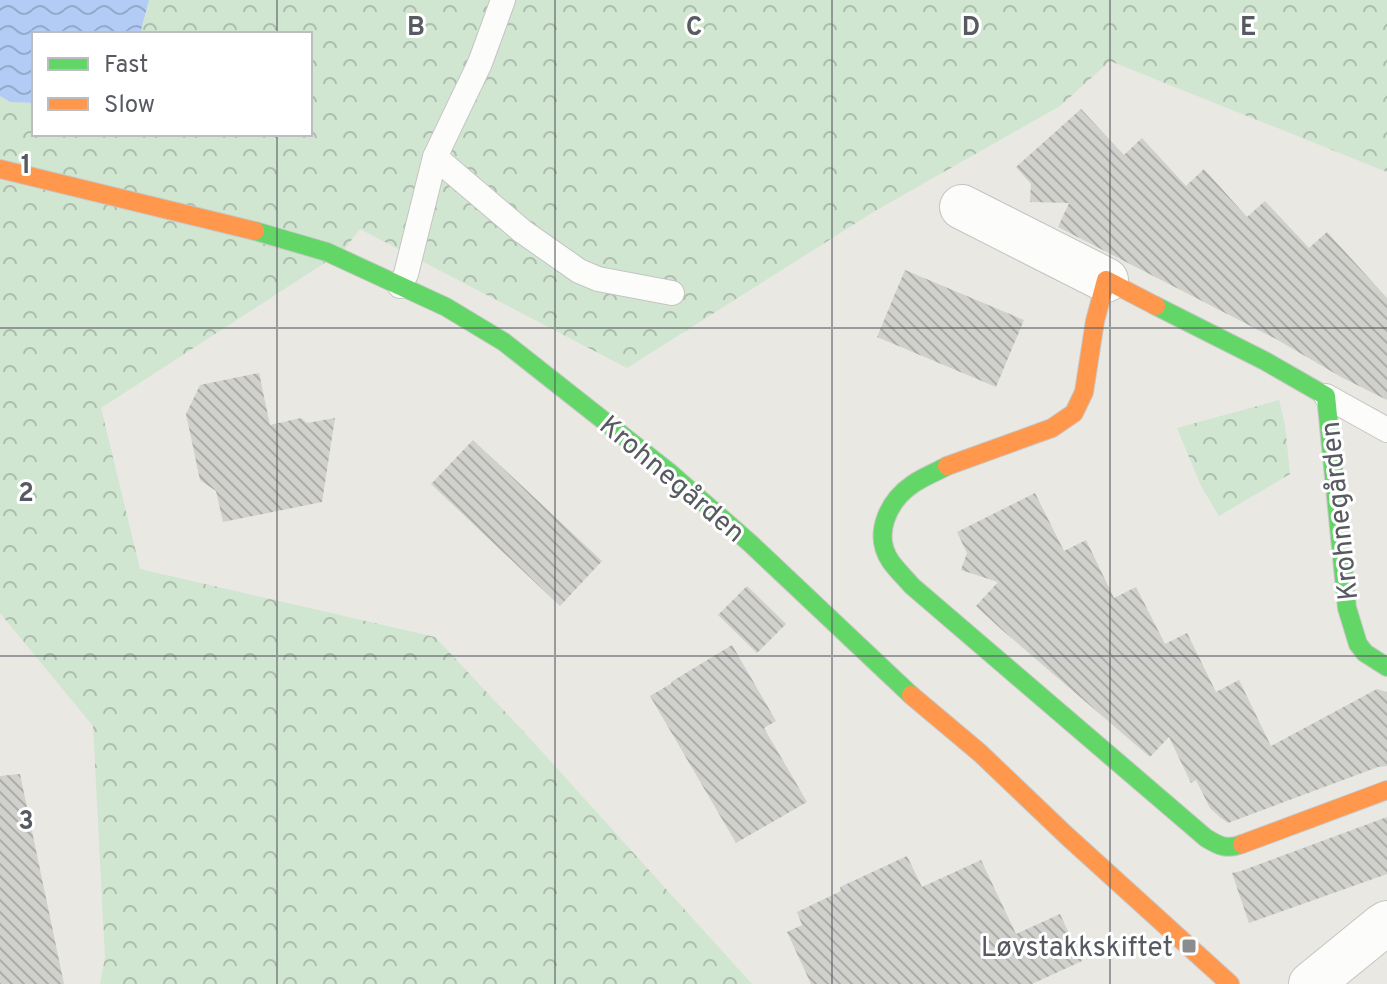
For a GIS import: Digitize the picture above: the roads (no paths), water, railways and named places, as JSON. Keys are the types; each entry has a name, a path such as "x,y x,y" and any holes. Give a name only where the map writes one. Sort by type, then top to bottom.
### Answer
{"street":[{"name":"Krohnegården","path":"0,169 258,232 327,252 446,307 504,342 669,472 751,544 925,708 980,753 1230,984"},
{"name":"Krohnegården","path":"962,207 1265,361 1326,396 1347,608 1358,644 1365,653 1387,667"},
{"path":"1106,280 1095,321 1084,392 1074,413 1052,428 949,465 911,485 890,507 882,527 883,544 889,560 912,586 1220,847 1232,848 1387,790"},
{"path":"1311,984 1387,923"}],"lane":[{"path":"400,286 406,274 435,157 480,63 503,0"},
{"path":"435,157 522,231 579,271 598,279 672,293"},
{"path":"1326,396 1387,430"}],"water":[{"path":"0,0 149,0 141,32 32,32 32,103 10,102 0,96"}],"place":[{"name":"Løvstakkskiftet","path":"1189,946"}]}
